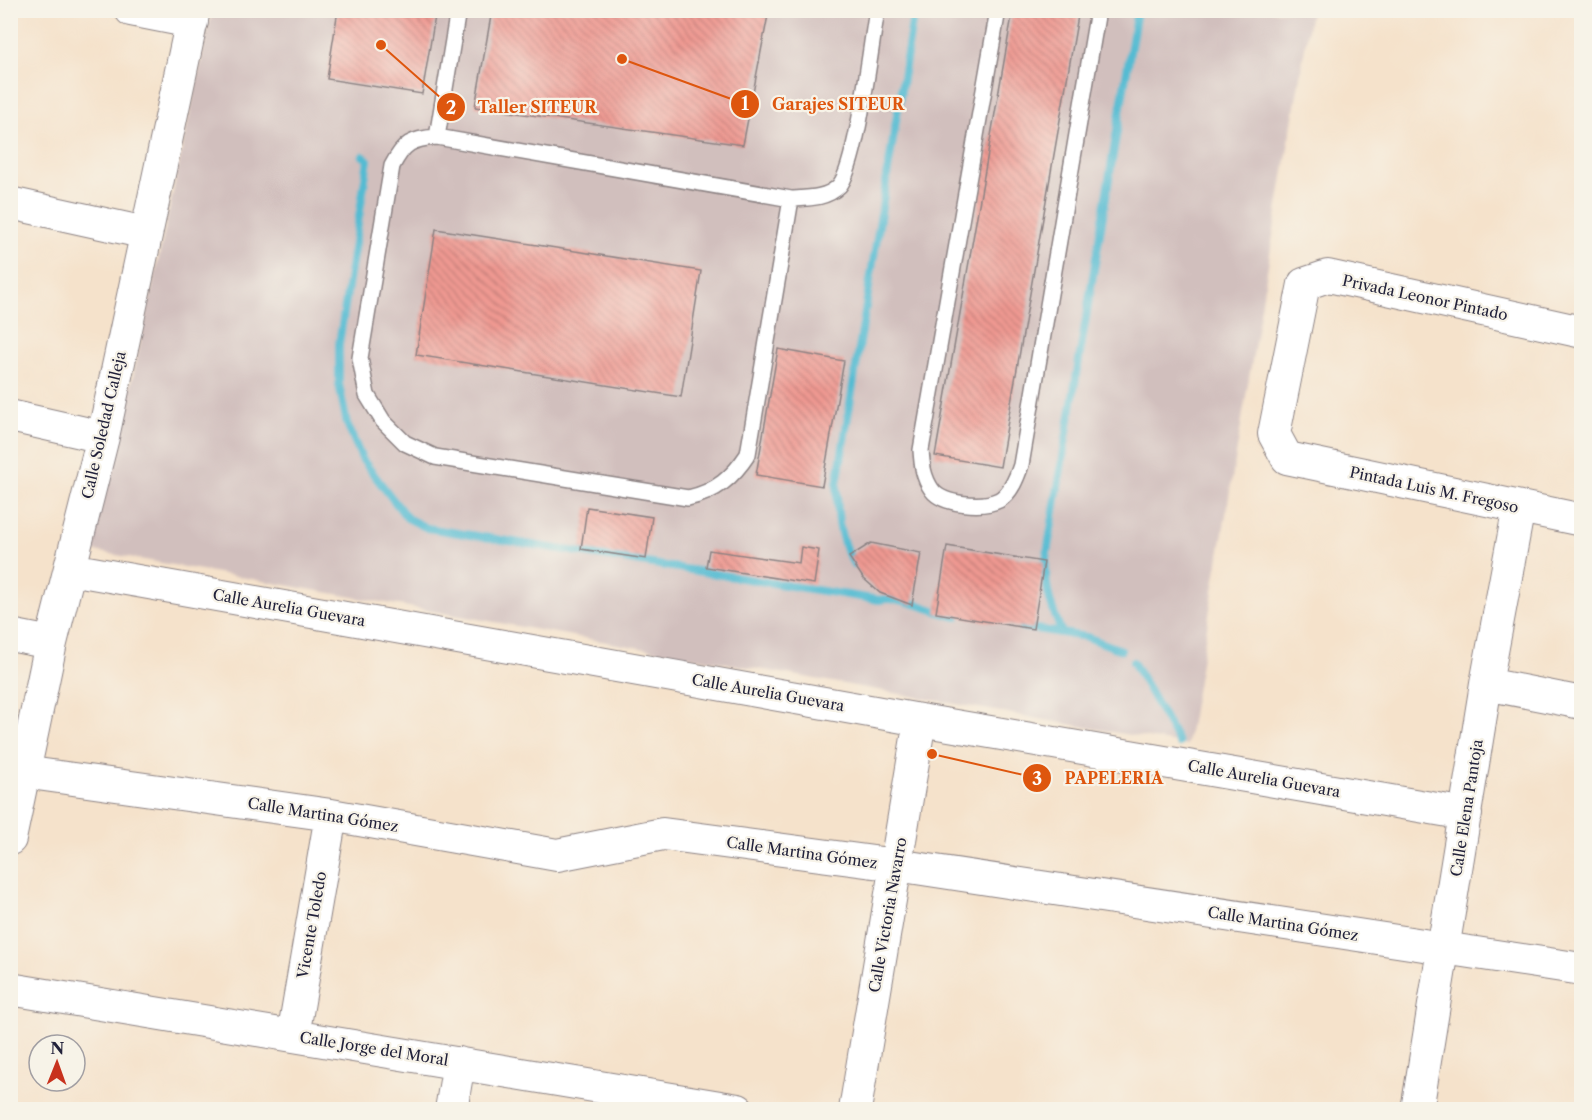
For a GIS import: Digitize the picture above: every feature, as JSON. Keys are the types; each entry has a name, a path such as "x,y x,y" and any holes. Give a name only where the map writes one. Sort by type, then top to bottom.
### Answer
{"street":[{"path":"131,10 193,16"},
{"name":"Calle Soledad Calleja","path":"10,839 51,643 103,437 193,16"},
{"path":"10,203 146,233"},
{"name":"Privada Leonor Pintado","path":"1287,459 1274,434 1304,284 1328,276 1581,332"},
{"path":"10,416 103,437"},
{"name":"Pintada Luis M. Fregoso","path":"1287,459 1581,520"},
{"name":"Calle Elena Pantoja","path":"1417,1110 1486,684 1519,507"},
{"name":"Calle Aurelia Guevara","path":"70,569 1466,814"},
{"path":"10,635 51,643"},
{"path":"1486,684 1581,703"},
{"name":"Calle Victoria Navarro","path":"855,1110 920,720"},
{"name":"Calle Martina Gómez","path":"23,772 331,815 557,855 663,834 896,866 1581,969"},
{"name":"Vicente Toledo","path":"293,1036 331,815"},
{"name":"Calle Jorge del Moral","path":"10,989 738,1110"},
{"path":"451,1110 459,1063"}],"lane":[{"path":"437,137 458,10"},
{"path":"791,199 748,454 736,472 721,485 705,494 688,498 435,457 405,443 383,422 366,395 360,358 392,166 401,149 416,139 437,137 791,199 818,198 839,186 851,161 877,10"},
{"path":"998,10 921,450 922,471 933,492 956,503 976,505 999,500 1015,482 1021,465 1098,10"}],"shaded area":[{"path":"212,11 1311,11 1187,745 77,548 133,377"}],"building":[{"path":"338,10 436,10 422,94 327,79"},
{"path":"492,10 769,10 743,145 475,107"},
{"path":"1013,10 1079,10 1000,467 935,456"},
{"path":"436,229 701,271 681,397 416,355"},
{"path":"778,349 844,361 822,486 756,475"},
{"path":"587,507 652,517 646,559 581,549"},
{"path":"871,543 921,553 912,605 880,593 863,578 849,557"},
{"path":"947,546 1044,562 1033,629 936,613"},
{"path":"801,547 819,550 814,584 706,567 709,550 799,563"}],"waterway":[{"path":"854,564 842,536 838,515 837,484 914,10"},
{"path":"1062,633 1049,597 1046,559 1137,10"},
{"path":"363,156 368,160 339,344 339,384 347,424 362,459 407,518 427,528 879,600 898,600 957,617"},
{"path":"1023,627 1087,637 1121,650"},
{"path":"1133,662 1179,743"}],"place":[{"name":"Taller SITEUR","path":"381,45"},
{"name":"Garajes SITEUR","path":"622,59"},
{"name":"PAPELERIA","path":"932,754"}]}
